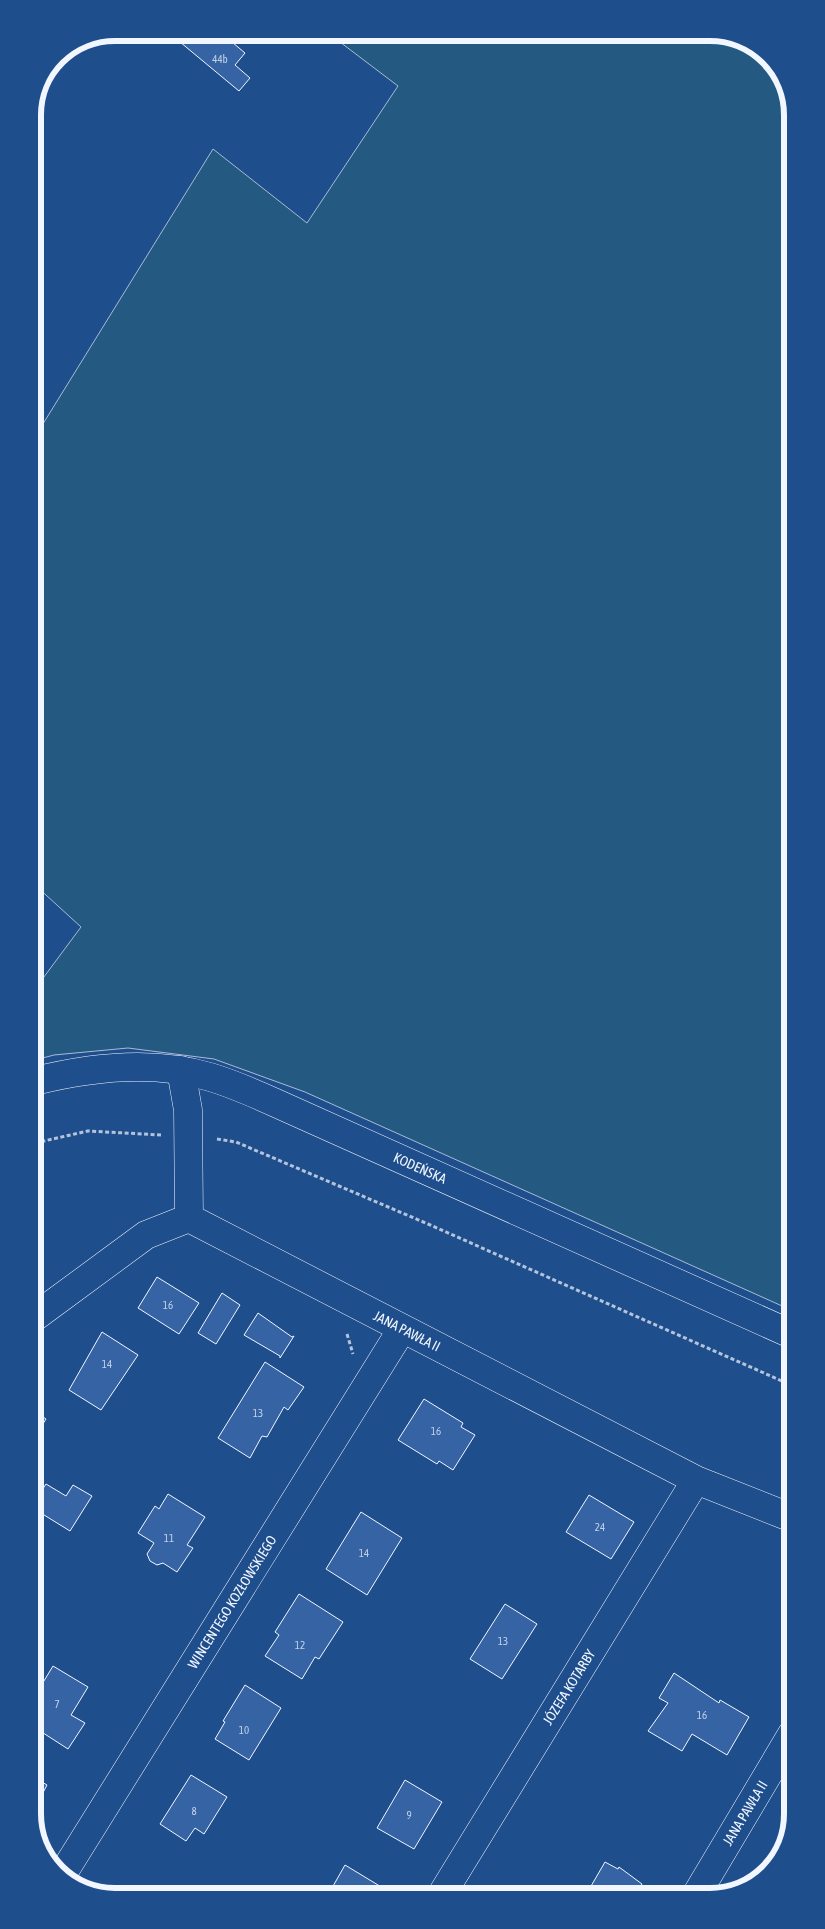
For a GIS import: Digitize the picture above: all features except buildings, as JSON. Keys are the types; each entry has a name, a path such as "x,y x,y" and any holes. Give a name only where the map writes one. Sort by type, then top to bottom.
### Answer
{"street":[{"name":"KODEŃSKA","path":"41,1080 134,1066 181,1070 236,1086 784,1331"},
{"path":"41,1312 146,1235 189,1218 188,1110 181,1070"},
{"name":"JANA PAWŁA II","path":"189,1218 696,1480 784,1515"},
{"name":"WINCENTEGO KOZŁOWSKIEGO","path":"66,1869 402,1329"},
{"name":"JÓZEFA KOTARBY","path":"446,1888 696,1480"},
{"name":"JANA PAWŁA II","path":"700,1888 784,1747"}],"path":[{"path":"41,1142 88,1131 188,1136 236,1142 428,1224 784,1382"},
{"path":"347,1332 354,1359"}],"shaded area":[{"path":"339,41 714,41 738,47 755,57 768,70 780,92 784,116 784,1307 305,1092 214,1059 128,1048 54,1055 41,1058 41,981 81,927 41,890 41,427 213,149 307,223 398,86"}]}
